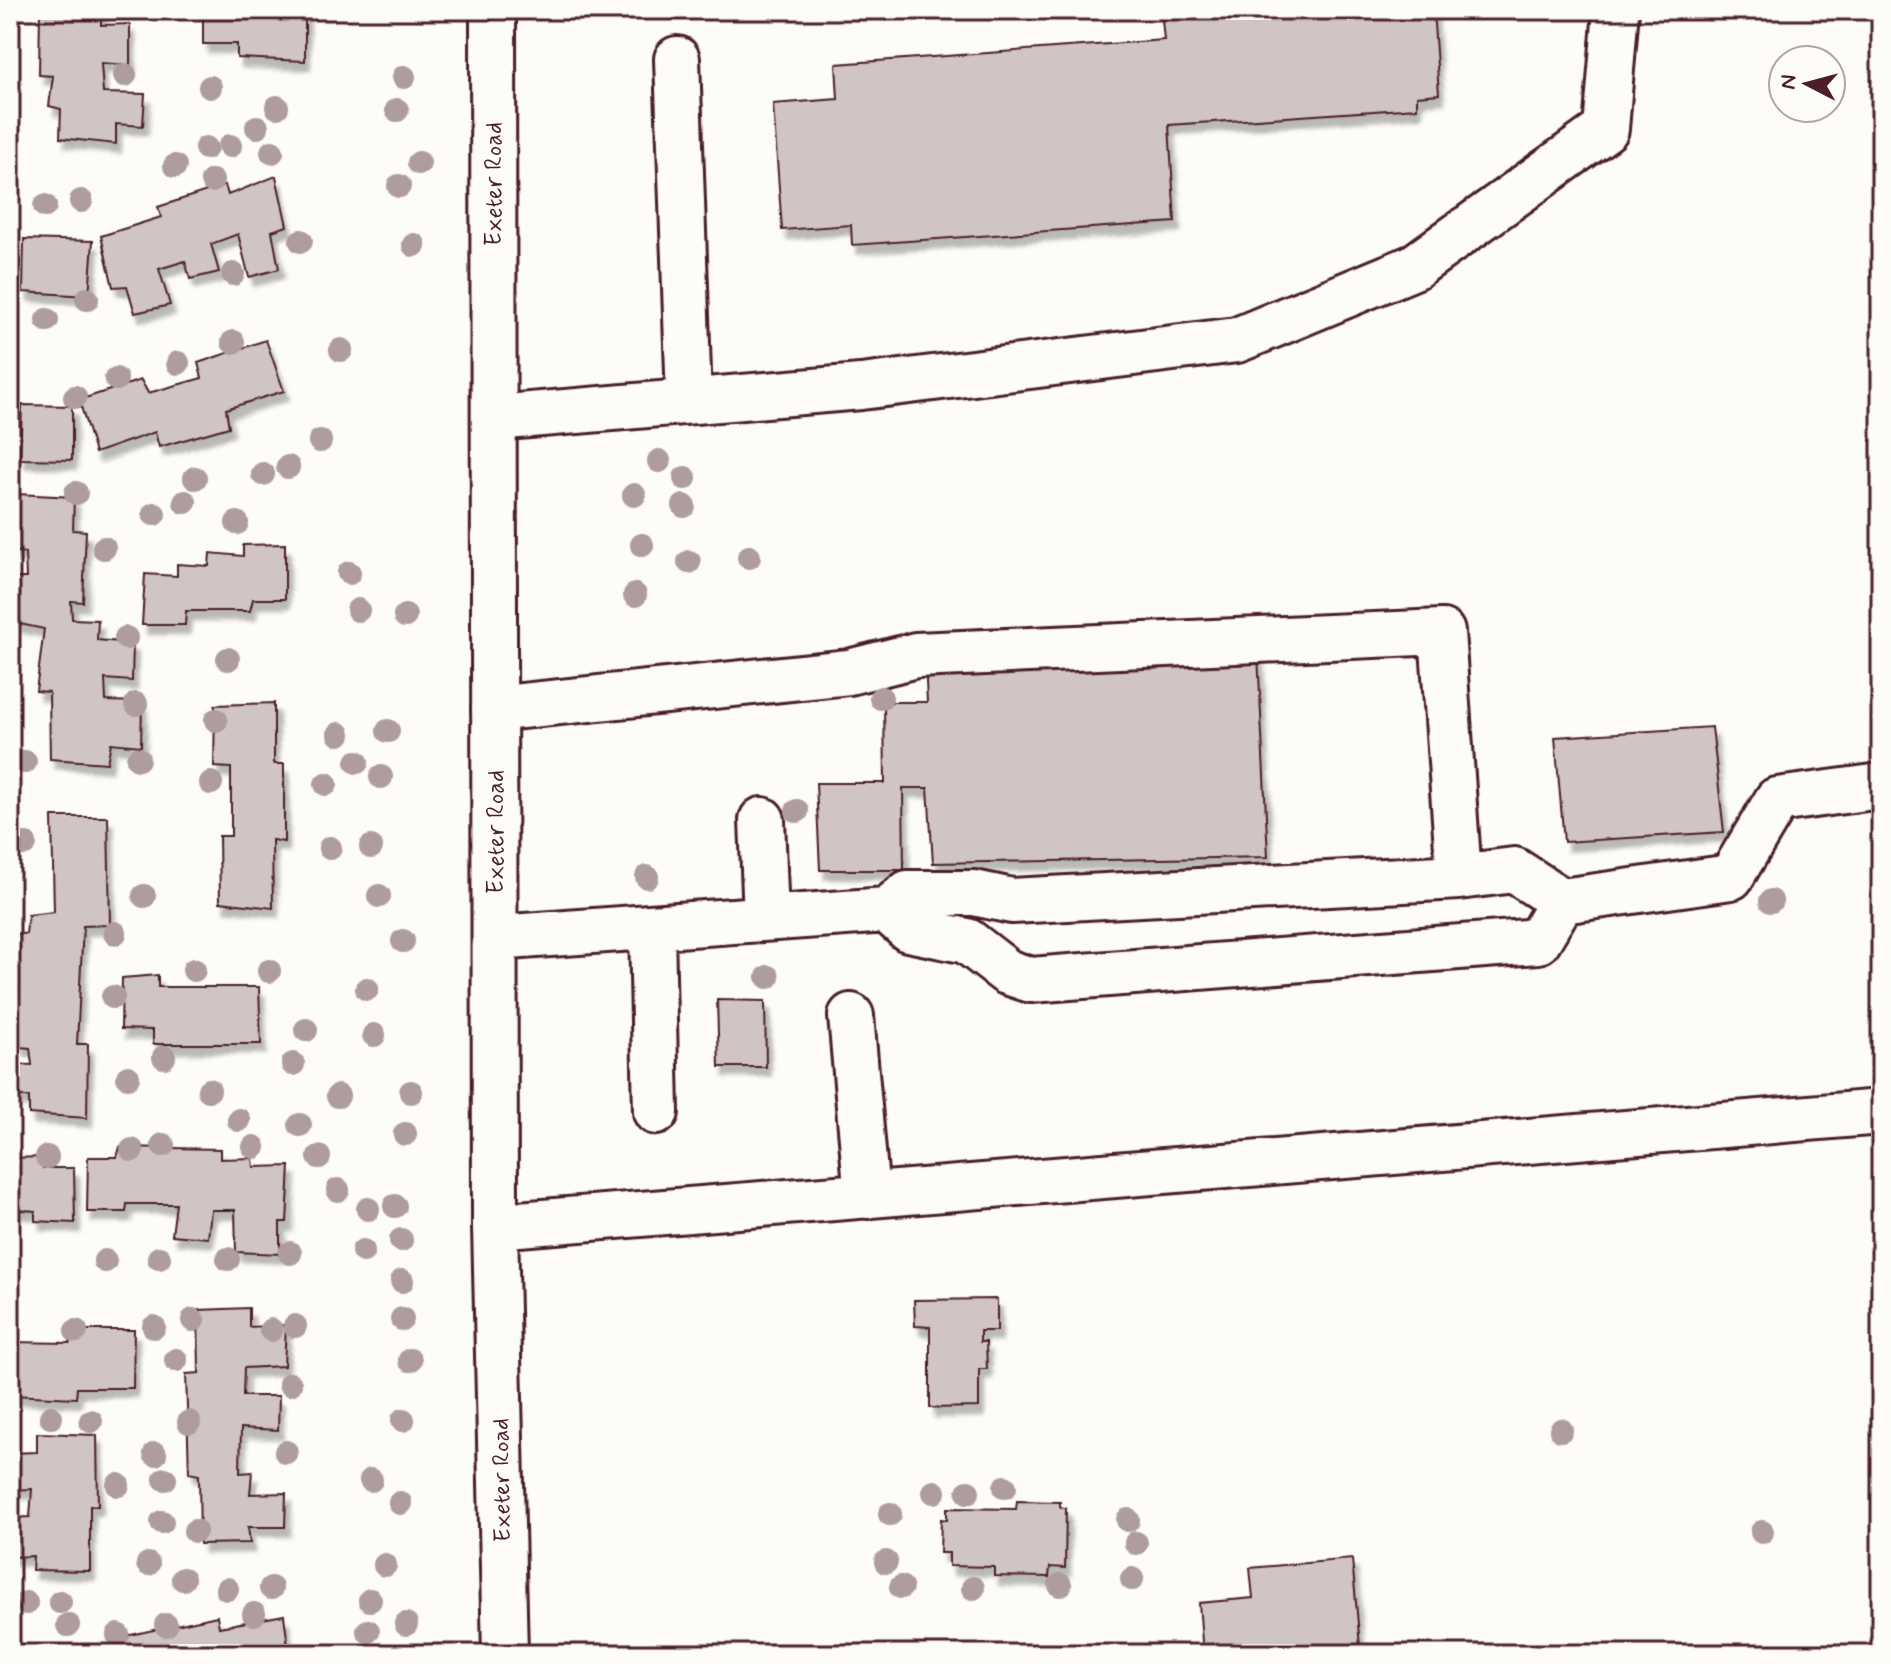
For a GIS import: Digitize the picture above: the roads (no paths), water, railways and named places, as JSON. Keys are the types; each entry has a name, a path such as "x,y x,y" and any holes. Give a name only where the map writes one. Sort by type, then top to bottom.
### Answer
{"main road":[{"name":"Exeter Road","path":"493,10 495,1226 505,1654"},
{"path":"494,418 861,387 1237,340 1414,267 1606,129 1616,10"},
{"path":"677,59 689,401"},
{"path":"494,709 849,672 916,655 1442,632 1459,877"},
{"path":"495,938 887,910 908,893 974,893 1012,901 1459,877 1514,870 1562,901 1731,877 1777,800 1881,786"},
{"path":"762,820 766,918"},
{"path":"887,910 908,929 967,941 1007,972 1031,980 1538,941 1562,901"},
{"path":"652,929 656,1112"},
{"path":"851,1016 867,1196"},
{"path":"495,1226 1881,1112"}]}
